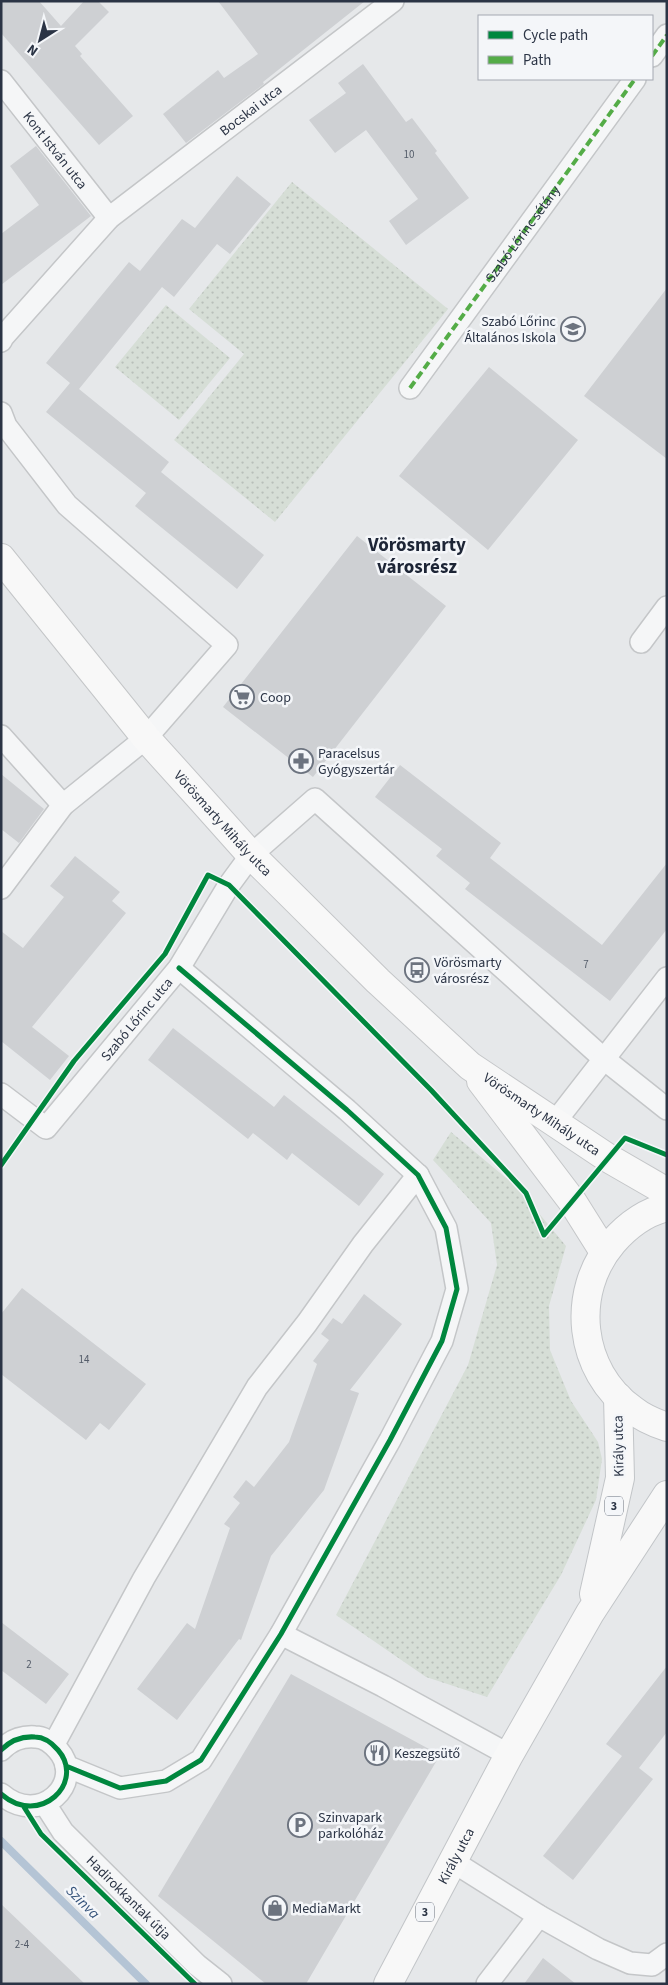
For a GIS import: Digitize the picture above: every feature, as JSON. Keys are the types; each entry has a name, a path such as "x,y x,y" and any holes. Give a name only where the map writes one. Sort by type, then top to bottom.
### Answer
{"main road":[{"name":"Vörösmarty Mihály utca","path":"1,558 146,738 250,855 378,981 470,1066 608,1158 667,1192"},
{"name":"Vörösmarty Mihály utca","path":"470,1066 572,1201 604,1252"},
{"path":"667,1207 639,1219 620,1234 604,1252 592,1275 586,1301 585,1327 590,1353 601,1376 618,1397 632,1410 649,1420 667,1427"},
{"name":"Király utca","path":"590,1613 620,1478 618,1397"},
{"name":"Király utca","path":"388,1984 509,1755 590,1613 667,1495"}],"street":[{"name":"Bocskai utca","path":"1,341 109,218 392,1"},
{"path":"653,55 667,35"},
{"name":"Szabó Lőrinc sétány","path":"410,388 634,80"},
{"name":"Kont István utca","path":"1,81 109,218"},
{"path":"1,413 6,426 67,505 227,645 146,738 63,805 1,888"},
{"path":"641,642 667,607"},
{"path":"1,736 63,805"},
{"name":"Szabó Lőrinc utca","path":"1,1094 46,1128 179,968 229,885 250,855 315,799 604,1059"},
{"path":"66,1766 120,1788 166,1781 201,1760 281,1634 390,1440 442,1341 457,1288 446,1228 418,1175 348,1110 179,968"},
{"path":"555,1122 667,978"},
{"path":"604,1059 667,1109"},
{"path":"54,1744 144,1578 257,1387 307,1323 363,1244 418,1175"},
{"path":"281,1634 383,1686 509,1755"},
{"path":"1,1750 13,1740 25,1736 40,1737 54,1744 66,1766 66,1778 61,1789 46,1804 24,1807 15,1804 1,1794"},
{"name":"Hadirokkantak útja","path":"46,1804 63,1832 197,1965 221,1984"},
{"path":"452,1861 539,1916 598,1949 630,1963 652,1965 667,1954"},
{"path":"487,1984 539,1916"}],"shaded area":[{"path":"292,182 448,309 275,522 174,440 244,354 189,309"},
{"path":"166,305 230,358 179,420 115,367"},
{"path":"451,1132 518,1188 566,1246 549,1306 550,1350 571,1401 598,1442 602,1459 596,1500 561,1575 487,1697 426,1677 336,1615 468,1365 497,1265 491,1223 433,1160"}],"building":[{"path":"1,1 39,1 61,26 84,1 98,1 109,12 75,46 82,54 80,56 133,116 99,145 1,33"},
{"path":"218,1 365,1 263,82 264,84 186,143 163,114 218,70 224,78 258,54"},
{"path":"363,64 406,122 412,118 437,151 435,153 469,198 406,245 389,221 418,199 366,130 335,153 309,120 346,93 338,83"},
{"path":"36,146 91,216 1,285 1,234 39,205 10,166"},
{"path":"237,176 271,204 230,254 217,244 174,297 162,287 79,389 169,462 161,472 264,555 237,589 135,506 146,493 46,412 70,383 46,363 129,262 140,271 182,219 195,228"},
{"path":"667,288 667,459 584,396"},
{"path":"489,367 578,440 488,550 399,476"},
{"path":"357,536 446,606 313,777 223,707"},
{"path":"400,765 501,843 490,858 602,945 667,863 667,929 610,1001 465,889 470,883 436,856 442,849 375,797"},
{"path":"1,774 44,809 19,843 1,829"},
{"path":"75,856 120,892 112,901 126,913 32,1027 69,1056 50,1080 1,1041 1,931 23,948 64,897 50,886"},
{"path":"173,1028 274,1107 284,1095 384,1174 359,1206 292,1153 287,1160 253,1133 248,1139 148,1060"},
{"path":"22,1288 146,1384 109,1430 100,1423 86,1440 1,1374 1,1314"},
{"path":"364,1294 402,1324 350,1390 359,1393 324,1490 271,1556 241,1640 239,1639 177,1720 137,1689 187,1623 195,1629 230,1528 224,1524 240,1503 233,1497 246,1480 254,1487 289,1442 317,1364 313,1361 329,1340 321,1334 333,1318 342,1324"},
{"path":"1,1622 69,1674 46,1704 1,1670"},
{"path":"667,1666 667,1732 639,1768 653,1779 573,1880 543,1856 622,1756 606,1744"},
{"name":"Szinvapark parkolóház","path":"291,1674 440,1755 306,1984 266,1984 158,1896"},
{"path":"1,1904 85,1984 1,1984"},
{"path":"543,1958 576,1984 524,1984"}],"waterway":[{"name":"Szinva","path":"1,1841 146,1984"}],"marked path":[{"path":"653,55 667,35"},
{"path":"410,388 634,80"}],"cycle path":[{"path":"1,1165 74,1061 165,954 208,875 229,885 431,1090 526,1193 544,1235 625,1138 667,1155"},
{"path":"66,1766 120,1788 166,1781 201,1760 281,1634 390,1440 442,1341 457,1289 446,1228 418,1175 347,1110 179,968"},
{"path":"1,1750 12,1741 21,1738 38,1737 45,1739 58,1750 65,1762 66,1775 63,1787 55,1797 44,1803 30,1806 16,1803 1,1794"},
{"path":"24,1807 41,1834 195,1984"}],"place":[{"name":"Szabó Lőrinc Általános Iskola","path":"573,329"},
{"name":"Coop","path":"242,697"},
{"name":"Paracelsus Gyógyszertár","path":"301,761"},
{"name":"Vörösmarty városrész","path":"417,970"},
{"name":"Keszegsütő","path":"377,1753"},
{"name":"Szinvapark parkolóház","path":"300,1825"},
{"name":"MediaMarkt","path":"275,1908"}],"district":[{"name":"Vörösmarty városrész","path":"417,555"}]}
